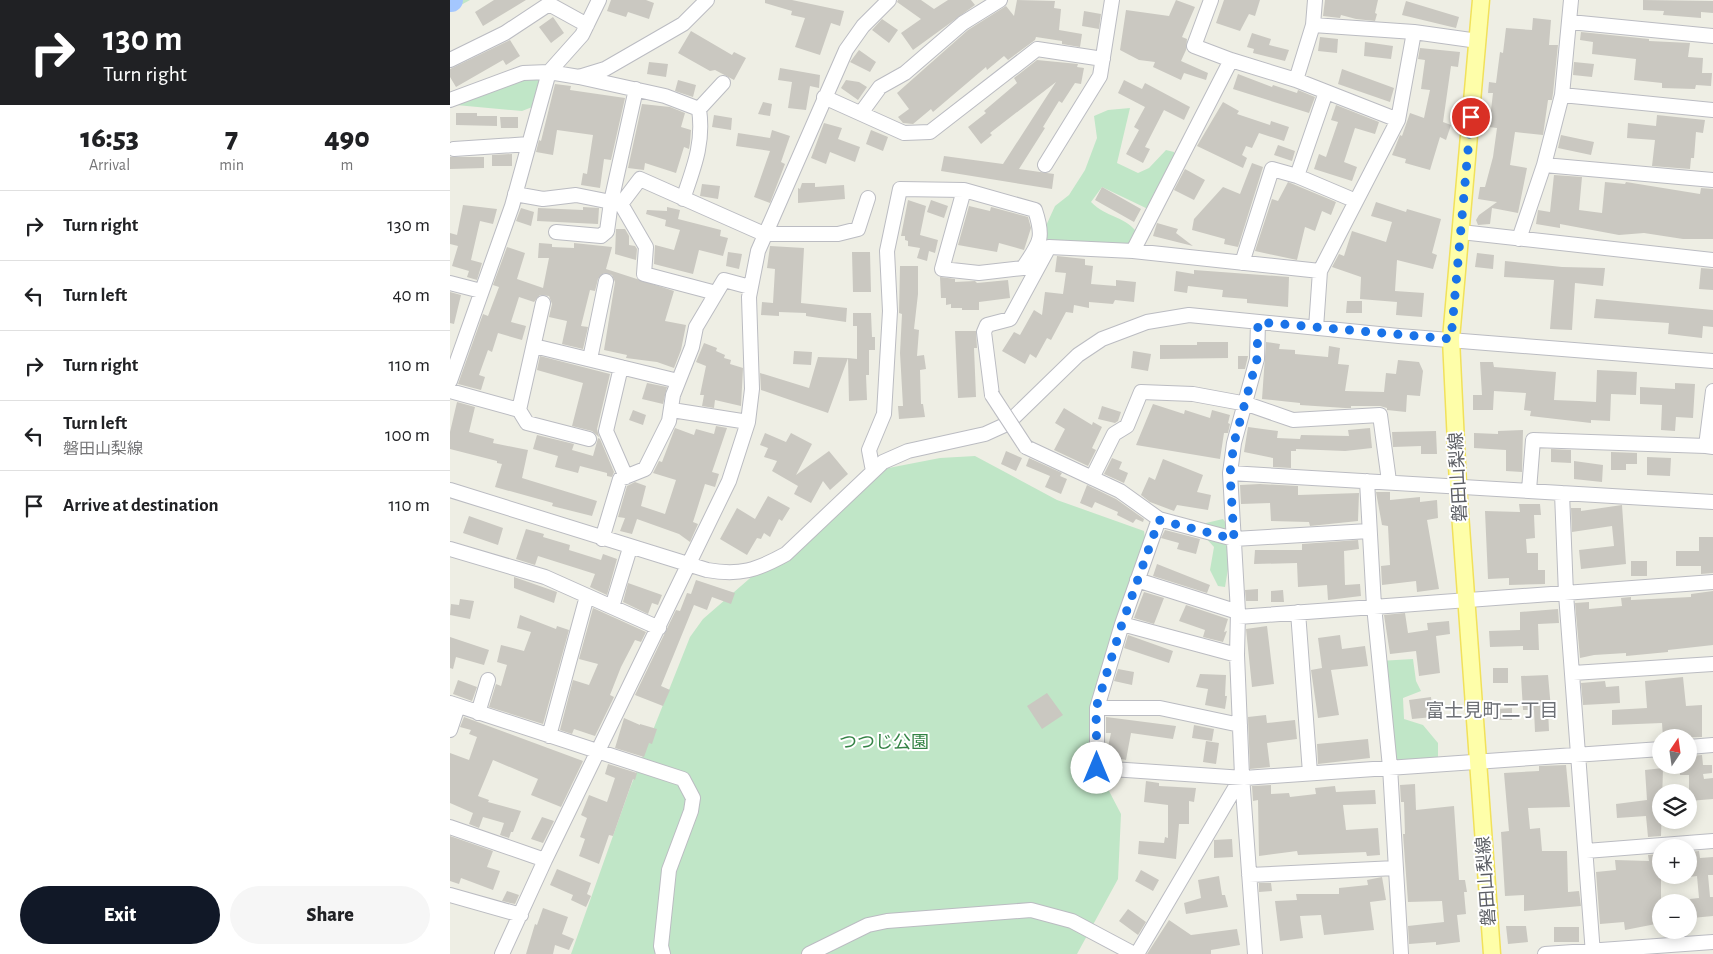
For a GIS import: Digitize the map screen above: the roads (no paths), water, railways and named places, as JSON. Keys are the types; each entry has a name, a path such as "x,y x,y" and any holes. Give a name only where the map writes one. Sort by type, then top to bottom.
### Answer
{"main road":[{"name":"磐田山梨線","path":"1481,0 1451,339 1458,485 1492,954"}],"street":[{"path":"450,381 515,194 549,72 582,34 599,0"},
{"path":"579,77 605,69 683,24 707,0"},
{"path":"502,954 545,860 729,481 748,422 752,389 750,287 758,251 846,50 863,26 889,0"},
{"path":"861,113 880,86 905,73 963,23 1000,0"},
{"path":"1045,165 1100,76 1112,0"},
{"path":"1211,0 1194,46 1231,60 1296,80 1398,120"},
{"path":"1296,80 1313,25 1315,0"},
{"path":"1519,239 1544,165 1562,95 1571,0"},
{"path":"450,60 505,33 549,4 587,25"},
{"path":"1570,22 1713,36"},
{"path":"1313,25 1414,32 1478,41"},
{"path":"1316,328 1320,271 1398,120 1414,32"},
{"path":"824,97 904,133 930,132 1037,49 1103,59"},
{"path":"1133,252 1231,60"},
{"path":"450,100 523,73 549,72 665,96 699,109"},
{"path":"699,109 723,84"},
{"path":"556,232 602,236 607,231 616,203 636,89"},
{"path":"1296,176 1326,92"},
{"path":"1562,95 1713,110"},
{"path":"683,199 696,162 702,129 699,109"},
{"path":"454,149 529,144"},
{"path":"1544,165 1713,180"},
{"path":"1242,263 1272,169 1296,176 1356,201"},
{"path":"616,203 640,179 764,234 838,234 858,230 868,198"},
{"path":"873,471 870,450 884,414 890,311 887,251 900,189 964,190 1035,210 1042,231 1040,239 1023,268 979,273 942,269 964,190"},
{"path":"515,194 543,199 576,195 616,203 646,248 644,274 716,293"},
{"path":"1460,232 1713,260"},
{"path":"1320,271 1133,252 1049,247 1010,319 988,325 984,332 992,395 1026,447 1120,491 1159,520 1234,539 1369,530"},
{"path":"602,539 620,479 645,469 669,421 678,381 692,347 696,326 724,280 750,287"},
{"path":"590,360 606,281"},
{"path":"450,283 481,291"},
{"path":"519,410 543,304"},
{"path":"450,490 630,548 727,574 744,572 770,563 786,554 883,462 908,452 985,434 1007,424 1078,355 1102,339 1147,322 1189,315 1316,328 1713,361"},
{"path":"1255,954 1242,776 1237,655 1238,614 1230,473 1234,443 1257,359 1258,322"},
{"path":"534,346 678,381"},
{"path":"621,367 606,431 626,477"},
{"path":"450,391 519,410 527,423 589,439"},
{"path":"1529,490 1533,440 1710,446 1713,391"},
{"path":"1092,478 1114,434 1127,426 1141,392 1193,394 1246,404 1293,420 1380,415 1389,481"},
{"path":"672,410 748,422"},
{"path":"1230,473 1458,485 1713,502"},
{"path":"1367,481 1374,606 1390,767 1401,954"},
{"path":"1562,493 1566,594 1593,952"},
{"path":"1159,520 1122,624 1096,708 1097,768 1242,776 1477,762 1652,749"},
{"path":"612,608 630,548"},
{"path":"450,549 545,577 659,628"},
{"path":"1137,580 1238,614 1466,601 1713,582"},
{"path":"549,736 587,596"},
{"path":"1298,612 1310,773"},
{"path":"1122,624 1237,655"},
{"path":"1573,673 1713,664"},
{"path":"478,712 488,680"},
{"path":"450,730 454,705 597,752 664,771 684,780 693,798 691,811 669,870 661,946 663,954"},
{"path":"1096,708 1160,708 1240,725"},
{"path":"1698,746 1713,745"},
{"path":"809,954 868,925 887,921 1031,910 1072,920 1135,954 1242,776"},
{"path":"450,827 545,860"},
{"path":"1586,851 1713,841"},
{"path":"1249,875 1396,868"},
{"path":"450,895 521,915"},
{"path":"1545,954 1713,942"}],"district":[{"name":"富士見町二丁目","path":"1492,710"}],"park label":[{"name":"つつじ公園","path":"884,742"}]}
